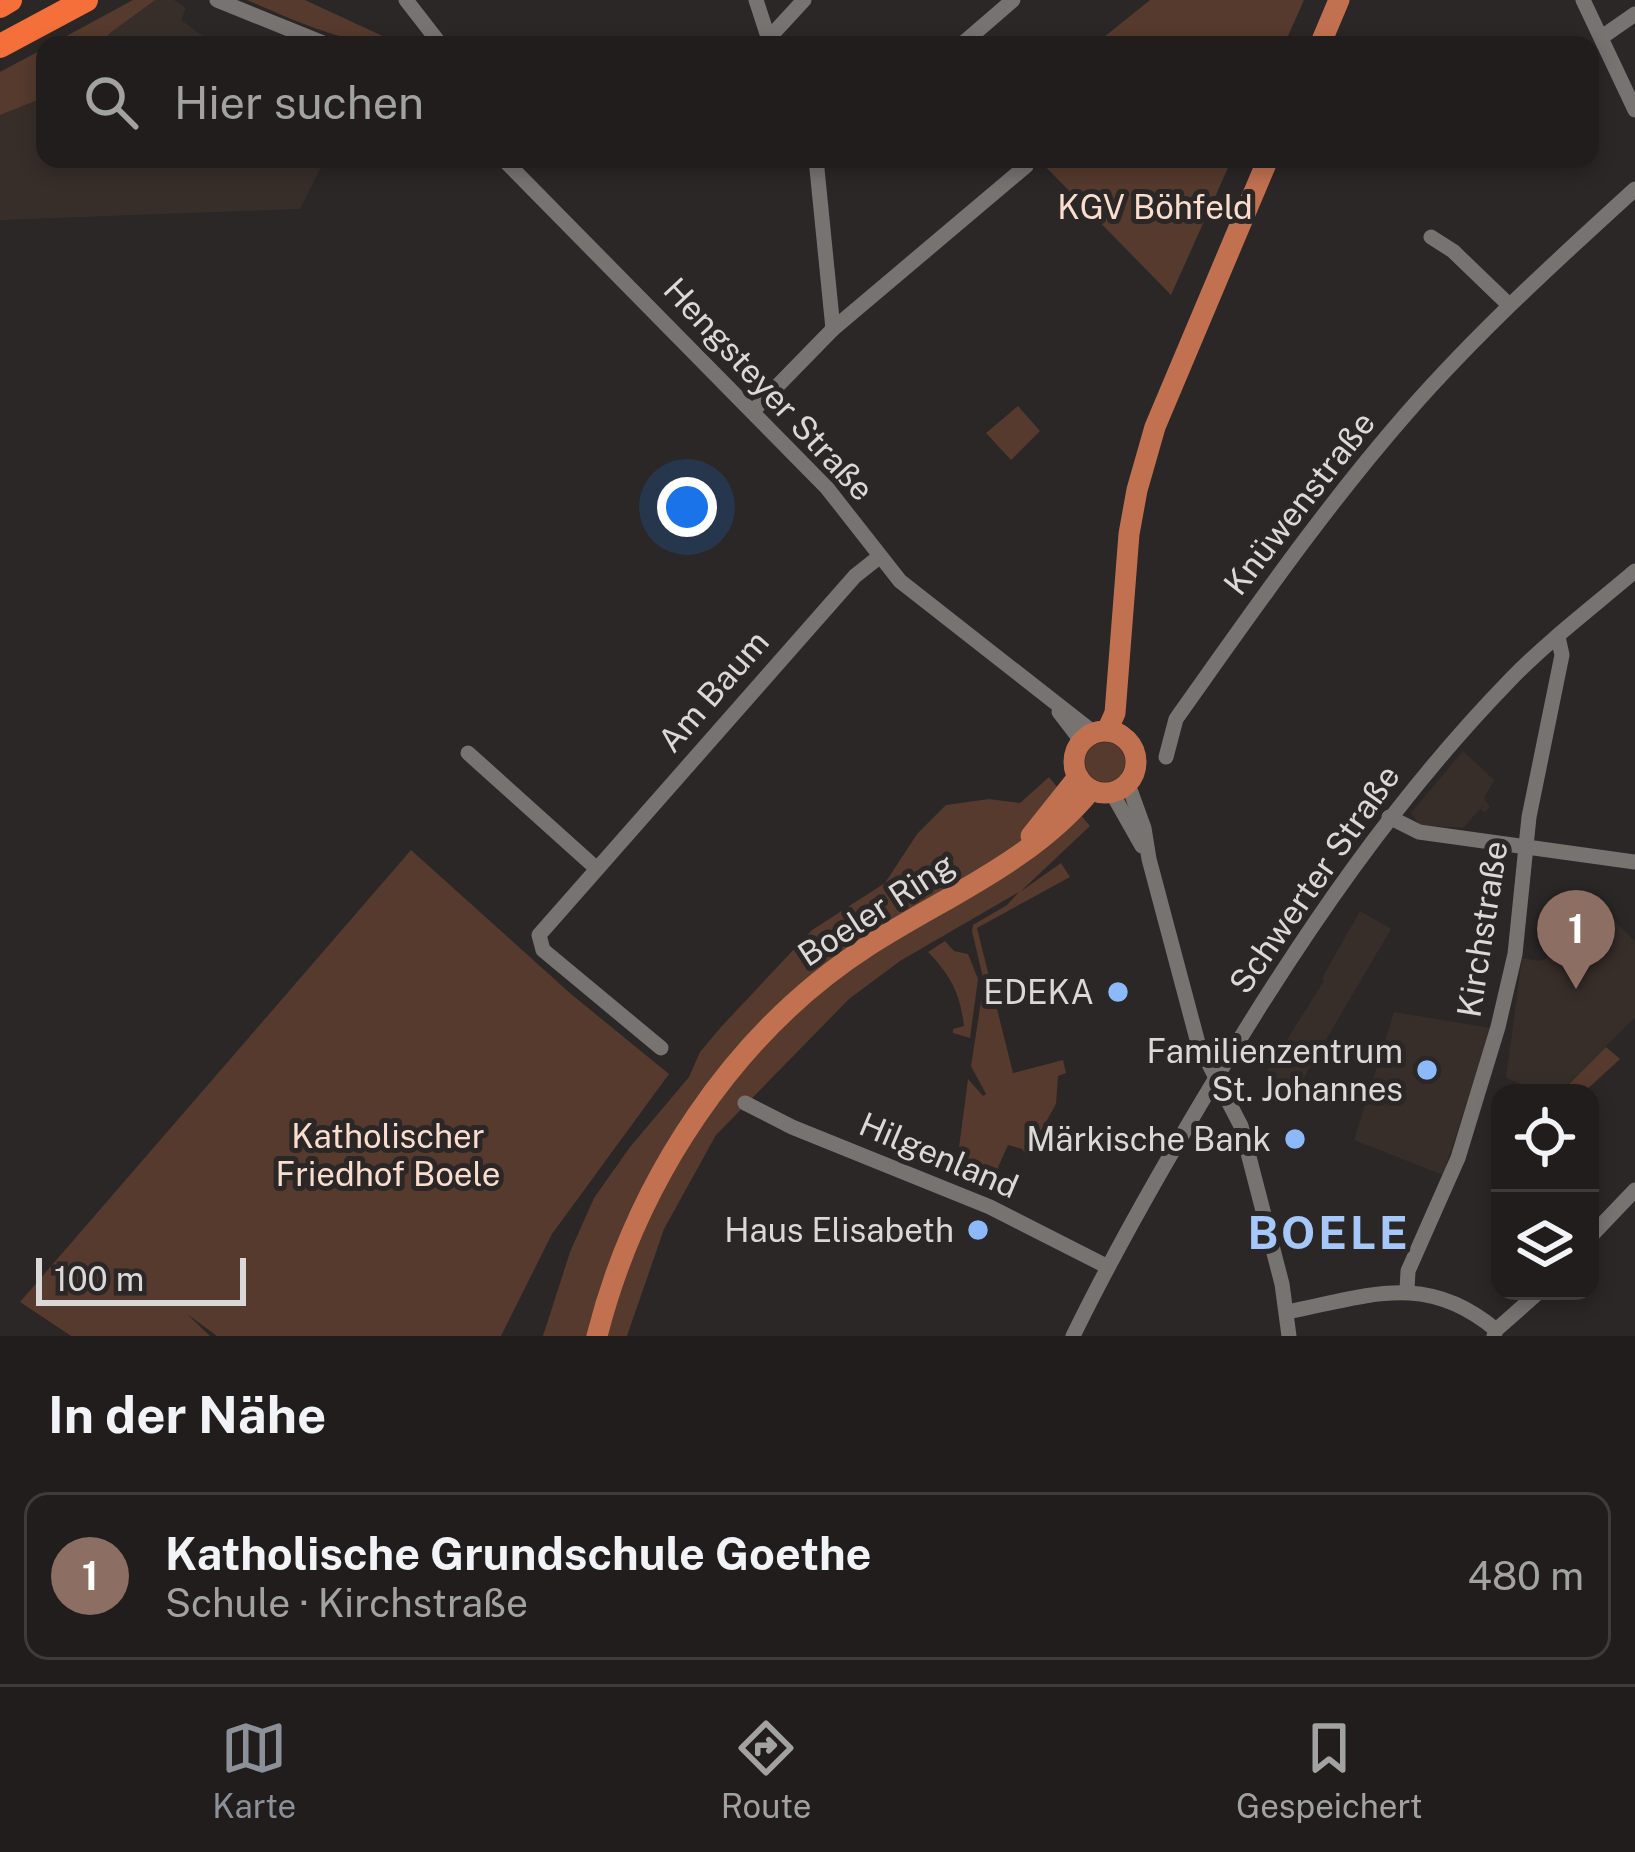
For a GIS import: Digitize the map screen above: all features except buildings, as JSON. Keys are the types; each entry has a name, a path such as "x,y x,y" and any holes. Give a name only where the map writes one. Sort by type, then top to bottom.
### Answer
{"highway":[{"path":"0,6 10,0"},
{"path":"0,46 86,0"}],"main road":[{"path":"1324,36 1339,0"},
{"path":"1102,736 1136,761 1102,786 1074,758 1102,736 1115,713 1129,534 1155,427 1264,168"},
{"name":"Boeler Ring","path":"597,1336 639,1220 668,1161 715,1090 771,1025 866,947 939,906 1020,851 1102,786"}],"street":[{"path":"217,0 306,36"},
{"path":"406,0 434,36"},
{"path":"756,0 767,36"},
{"path":"774,36 804,0"},
{"path":"972,36 1013,0"},
{"path":"1583,0 1635,110"},
{"path":"1602,37 1635,14"},
{"name":"Hengsteyer Straße","path":"516,168 838,499 879,557 915,594 1102,736"},
{"path":"822,168 833,329"},
{"path":"753,411 833,329 1024,168"},
{"name":"Knüwenstraße","path":"1166,757 1176,719 1287,564 1400,421 1508,304 1635,189"},
{"path":"1431,237 1453,250 1508,304"},
{"name":"Am Baum","path":"661,1048 543,950 542,930 855,576 879,557"},
{"name":"Schwerter Straße","path":"1072,1336 1215,1080 1310,926 1390,817 1514,675 1635,571"},
{"name":"Kirchstraße","path":"1406,1290 1408,1271 1458,1158 1515,954 1526,845 1562,655 1558,637"},
{"path":"468,753 597,869"},
{"path":"1102,786 1149,859 1198,1043 1241,1126 1289,1336"},
{"path":"1390,817 1419,832 1635,862"},
{"name":"Hilgenland","path":"745,1103 792,1127 990,1207 1108,1267"},
{"path":"1599,1228 1635,1190"},
{"path":"1287,1312 1406,1290 1445,1299 1495,1333 1530,1300"}],"shaded area":[{"path":"133,0 174,0 186,8 181,20 203,36 67,36"},
{"path":"36,53 36,168 320,168 300,209 0,220 0,72"},
{"path":"1463,751 1494,780 1484,798 1490,807 1485,812 1480,809 1463,828 1420,825 1411,813"},
{"path":"1360,911 1391,929 1304,1077 1308,1082 1300,1092 1292,1087 1288,1092 1264,1076 1324,981"},
{"path":"1613,919 1635,942 1635,1017 1568,1084 1522,1084 1506,1078 1522,958 1539,961 1571,949"},
{"name":"Familienzentrum St. Johannes","path":"1394,1012 1491,1028 1443,1175 1354,1140"}],"green space":[{"path":"133,0 155,0 108,36 67,36"},
{"path":"247,0 305,0 383,36 338,36"},
{"path":"1150,0 1304,0 1288,36 1105,36"},
{"path":"36,53 36,101 0,115 0,72"},
{"name":"KGV Böhfeld","path":"1047,168 1228,168 1171,295"},
{"path":"1018,406 1040,431 1011,460 986,433"},
{"path":"1105,742 1119,748 1125,762 1119,776 1105,782 1091,776 1085,762 1091,748"},
{"path":"1049,777 1090,826 1020,892 1061,863 1070,877 977,928 1013,1073 1063,1060 1066,1073 1058,1076 1056,1104 1027,1156 1008,1145 991,1183 966,1170 966,1163 957,1163 968,1079 986,1094 971,1066 984,982 973,925 1019,892 900,961 849,999 716,1135 664,1229 627,1336 543,1336 570,1252 594,1198 689,1077 700,1052 721,1027 812,930 885,883 917,834 946,805 989,799 1020,803"},
{"name":"Katholischer Friedhof Boele","path":"411,850 571,994 669,1074 552,1234 501,1336 217,1336 187,1314 210,1336 71,1336 20,1302"},
{"path":"945,941 954,951 968,954 978,979 970,1038 953,1033 964,1026 957,994 928,952"},
{"path":"1606,1047 1620,1059 1593,1084 1569,1084"}],"place":[{"name":"Katholische Grundschule Goethe","path":"1576,989"},
{"name":"EDEKA","path":"1118,992"},
{"name":"Familienzentrum St. Johannes","path":"1427,1070"},
{"name":"Märkische Bank","path":"1295,1139"},
{"name":"Haus Elisabeth","path":"978,1230"}],"district":[{"name":"BOELE","path":"1329,1232"}]}
